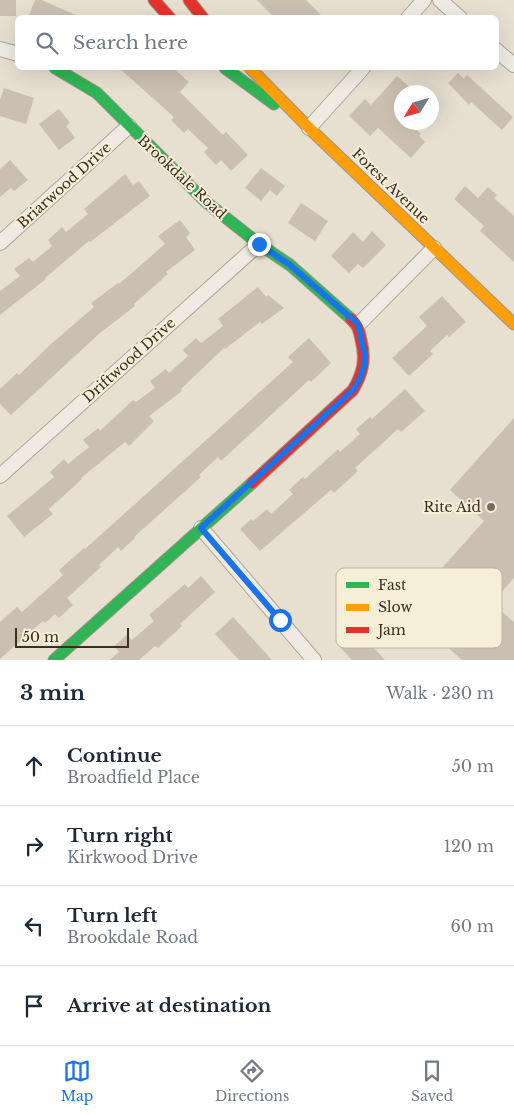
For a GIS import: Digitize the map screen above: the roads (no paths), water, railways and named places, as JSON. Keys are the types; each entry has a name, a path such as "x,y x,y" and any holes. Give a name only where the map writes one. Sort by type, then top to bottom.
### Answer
{"street":[{"path":"154,0 167,15"},
{"path":"189,0 201,15"},
{"path":"411,15 424,0"},
{"path":"440,0 457,15"},
{"path":"0,49 15,53"},
{"path":"499,52 514,65"},
{"name":"Brookdale Road","path":"58,70 97,93 206,202 259,244 290,265 358,324"},
{"path":"228,70 309,128 361,70"},
{"name":"Forest Avenue","path":"252,70 309,128 434,248 512,319"},
{"name":"Briarwood Drive","path":"0,243 129,126"},
{"name":"Driftwood Drive","path":"0,476 259,244"},
{"path":"54,660 353,390 360,378 364,365 364,352 358,324 434,248"},
{"path":"201,528 314,660"}],"place":[{"name":"Rite Aid","path":"491,507"}]}
